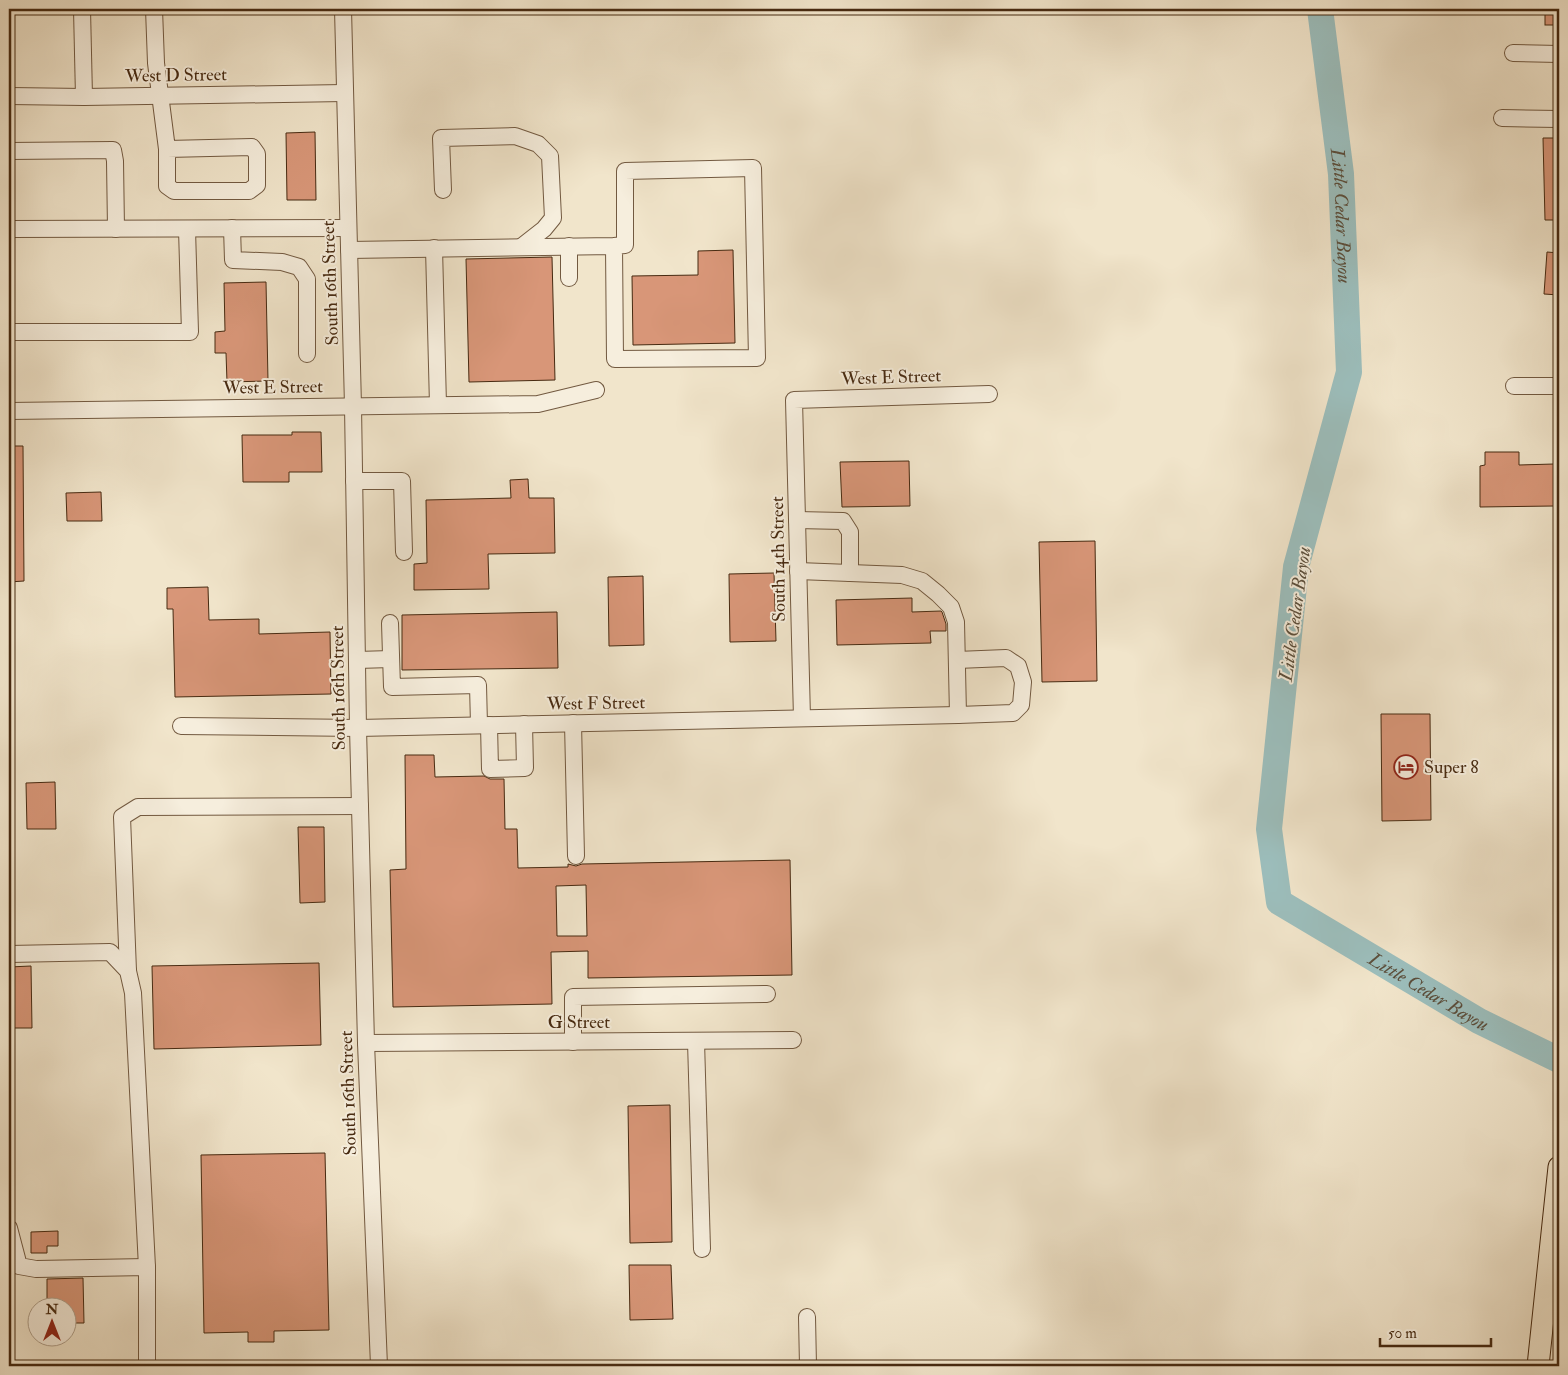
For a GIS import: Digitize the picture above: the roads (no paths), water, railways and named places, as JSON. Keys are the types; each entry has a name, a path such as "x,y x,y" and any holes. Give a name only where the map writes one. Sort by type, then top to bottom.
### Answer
{"main road":[{"path":"1538,1366 1559,1167"}],"street":[{"path":"82,9 84,96"},
{"path":"154,9 156,63 167,149 167,186 174,191 249,191 256,185 256,154 252,147 167,149"},
{"name":"South 16th Street","path":"343,9 366,1043 379,1366"},
{"path":"1513,53 1559,54"},
{"name":"West D Street","path":"9,96 344,93"},
{"path":"1502,118 1559,119"},
{"path":"443,190 441,138 515,136 538,144 550,156 553,218 544,229 521,247"},
{"path":"9,151 114,150 116,229"},
{"path":"349,250 625,245 625,171 753,168 757,358 615,359 614,246"},
{"path":"232,228 234,260 282,262 300,267 307,279 307,354"},
{"path":"9,229 348,228"},
{"path":"9,332 190,332 187,229"},
{"path":"569,246 570,278"},
{"path":"434,248 438,406"},
{"path":"1514,386 1559,386"},
{"name":"West E Street","path":"9,411 538,404 596,390"},
{"name":"West E Street","path":"794,400 989,394"},
{"name":"South 14th Street","path":"794,400 802,718"},
{"path":"354,482 402,480 404,552"},
{"path":"797,520 843,521 850,532 850,573"},
{"path":"798,571 902,575 922,581 950,607 956,622 958,715"},
{"path":"390,623 392,686 478,685 490,769 525,768 524,724"},
{"name":"West F Street","path":"181,726 358,728 958,715 1013,713 1022,705 1023,682 1018,666 1006,658 957,660"},
{"path":"357,660 391,659"},
{"path":"573,723 576,856"},
{"path":"147,1366 147,1267 133,993 128,971 122,817 138,807 360,806"},
{"path":"9,954 110,952 128,971"},
{"path":"573,1042 572,998 767,994"},
{"name":"G Street","path":"366,1043 793,1040"},
{"path":"696,1041 702,1249"},
{"path":"9,1228 19,1266 36,1269 147,1267"},
{"path":"807,1316 808,1366"}],"waterway":[{"name":"Little Cedar Bayou","path":"1320,9 1341,174 1349,372 1296,567 1269,829 1279,902 1479,1021 1559,1060"}],"place":[{"name":"Super 8","path":"1406,767"}]}
